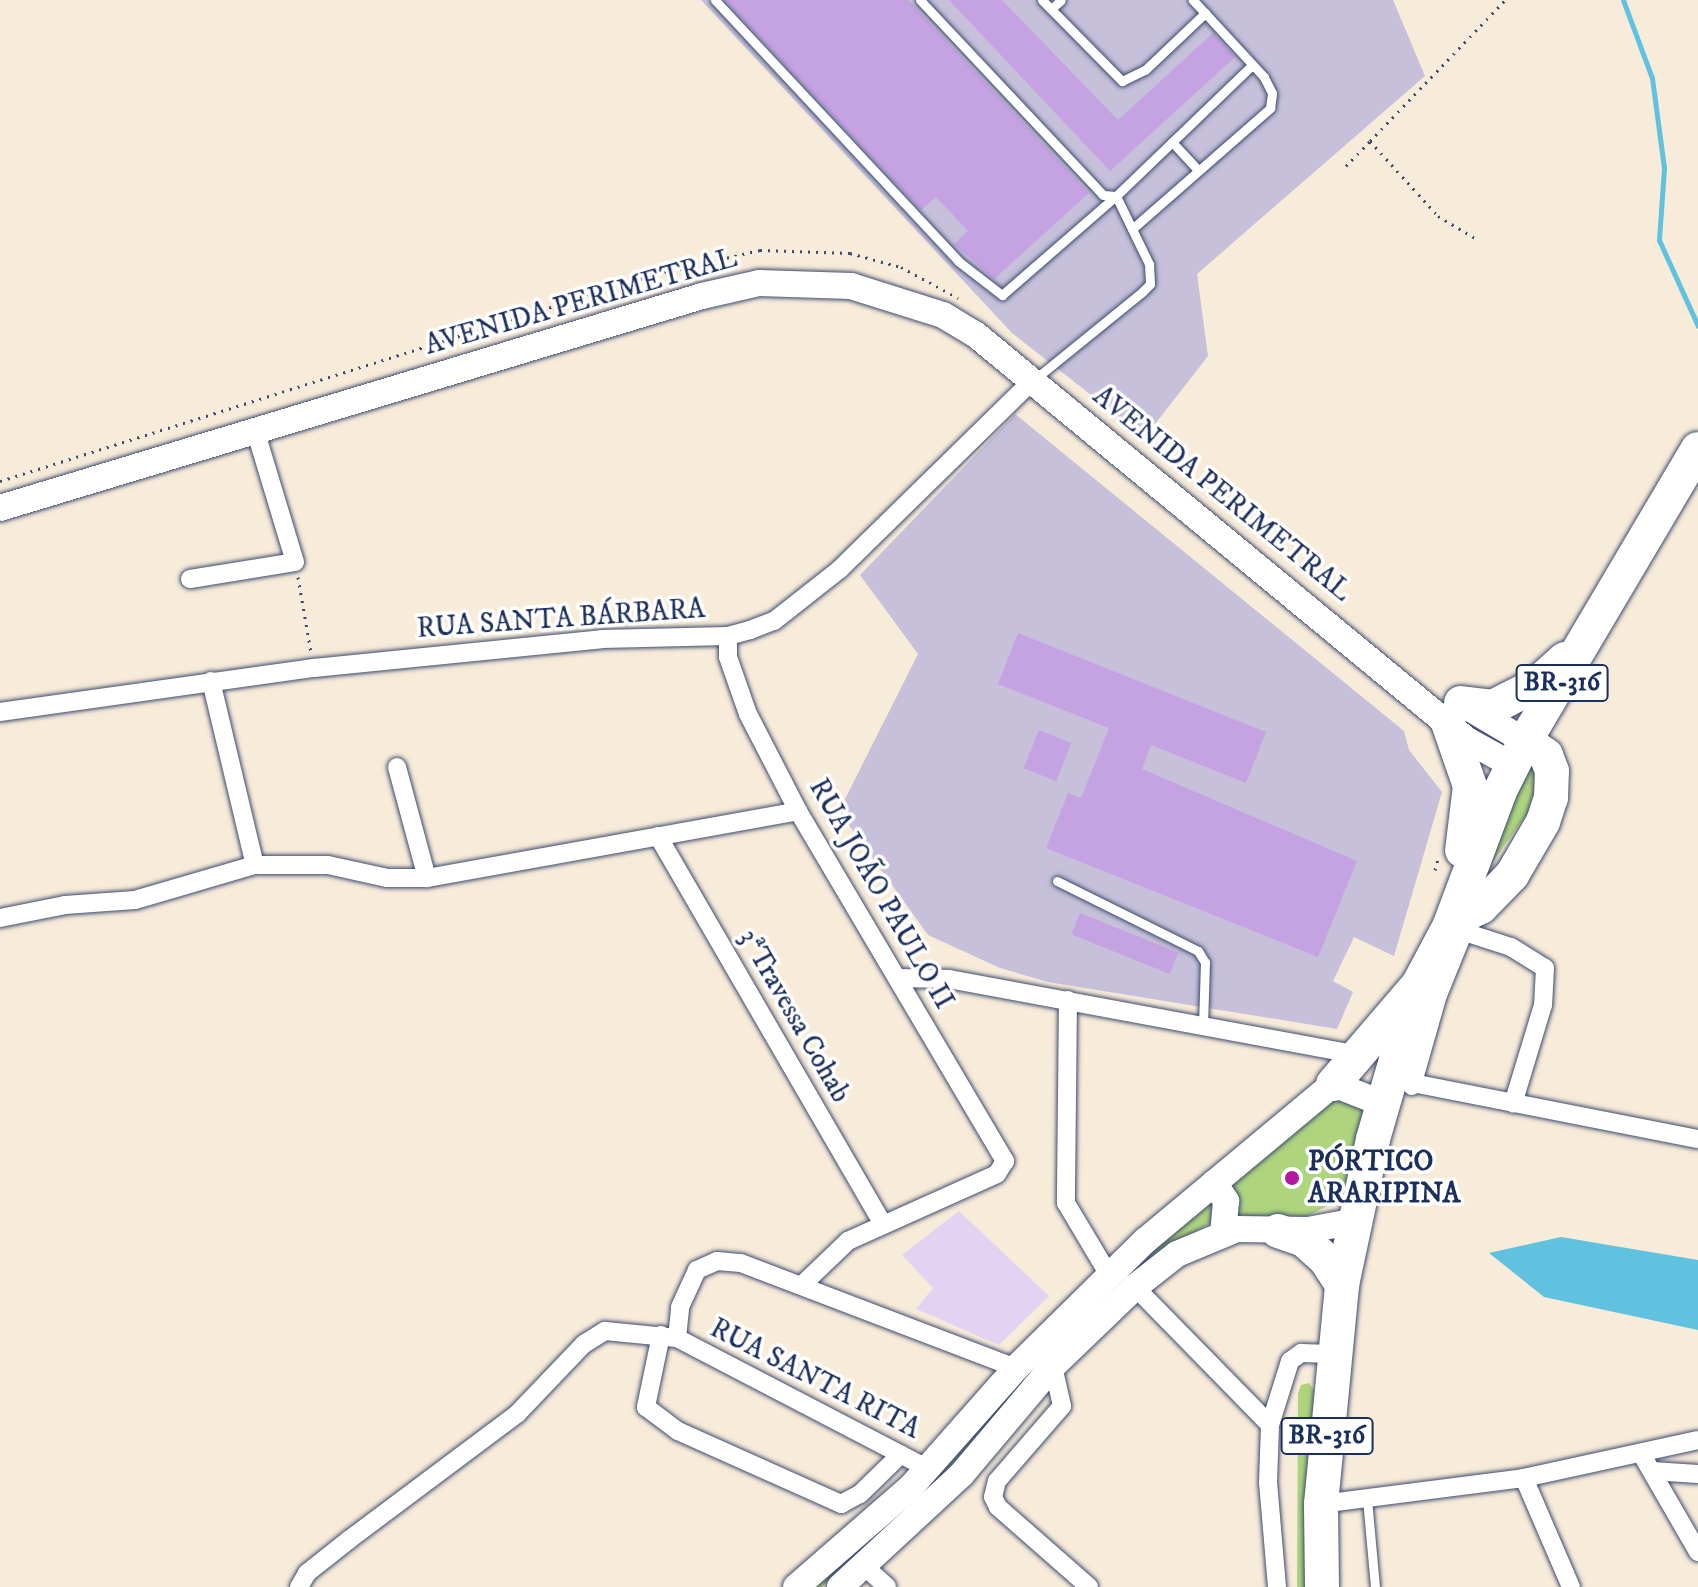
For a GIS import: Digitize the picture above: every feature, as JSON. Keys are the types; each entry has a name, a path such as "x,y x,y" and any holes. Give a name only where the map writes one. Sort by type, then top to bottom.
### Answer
{"highway":[{"name":"BR-316","path":"1322,1587 1321,1504 1332,1354 1342,1285 1356,1221 1396,1090 1418,985 1455,927 1448,880 1698,449"},
{"path":"1448,880 1470,786 1454,712 1493,707 1515,697 1560,665 1598,624"},
{"path":"1455,927 1481,907 1512,875 1543,822 1551,798 1552,771 1546,755 1520,754"},
{"path":"1333,1084 1418,985"},
{"path":"1278,1231 1304,1240 1326,1260 1342,1285"}],"main road":[{"name":"AVENIDA PERIMETRAL","path":"0,508 256,433 667,306 759,283 807,281 900,298 975,334 1399,681 1520,754"},
{"path":"796,1587 929,1469 1016,1368 1109,1275 1333,1084 1396,1090"},
{"path":"1214,1183 1226,1201 1223,1233"},
{"path":"840,1587 962,1474 1053,1366 1135,1287 1177,1254 1223,1233 1329,1229 1356,1221"}],"street":[{"name":"RUA SANTA BÁRBARA","path":"0,712 314,668 617,638 728,636 774,621 840,569 1032,381"},
{"path":"190,579 295,562 256,433"},
{"name":"RUA JOÃO PAULO II","path":"728,636 728,657 748,714 798,811 1002,1152 1002,1170 882,1223"},
{"path":"211,681 255,865"},
{"path":"397,767 427,878"},
{"path":"0,918 65,905 146,898 255,865 328,865 387,878 427,878 798,811"},
{"name":"3ªTravessa Cohab","path":"658,836 882,1223"},
{"path":"1513,1104 1543,1005 1545,968 1511,947 1455,927 1438,995 1396,1090 1513,1104 1698,1139"},
{"path":"897,978 949,979 1360,1055"},
{"path":"1068,1000 1066,1203 1109,1275"},
{"path":"804,1283 848,1241 882,1223"},
{"path":"901,1454 860,1494 841,1504 678,1431 646,1407 688,1283 697,1270 717,1261 741,1263 804,1283 1016,1368"},
{"path":"1135,1287 1270,1425"},
{"name":"RUA SANTA RITA","path":"303,1580 517,1414 592,1337 622,1329 669,1337 929,1469"},
{"path":"1277,1587 1268,1483 1270,1425 1290,1361 1301,1353 1332,1354"},
{"path":"1053,1366 1062,1406 1012,1461 993,1497 998,1507 1089,1587"},
{"path":"1321,1504 1647,1463 1698,1440"},
{"path":"1647,1463 1698,1474"},
{"path":"1647,1463 1698,1552"},
{"path":"1524,1478 1571,1587"},
{"path":"864,1566 887,1587"}],"lane":[{"path":"715,0 992,291 1008,294 1116,196 1252,65"},
{"path":"920,0 1103,195 1116,196"},
{"path":"1042,0 1122,81 1145,70 1205,13"},
{"path":"1051,9 1061,0"},
{"path":"1132,229 1270,108 1272,93 1252,65 1195,1"},
{"path":"1172,142 1197,169"},
{"path":"1032,381 1150,284 1149,264 1116,196"},
{"path":"1057,881 1198,951 1205,962 1203,1025"},
{"path":"1367,1499 1375,1587"}],"path":[{"path":"1346,166 1505,0"},
{"path":"1370,141 1438,216 1475,238"},
{"path":"295,562 314,668"},
{"path":"1441,844 1448,880"}],"shaded area":[{"path":"701,0 1393,0 1425,76 1197,274 1208,356 1145,437 1012,333"},
{"path":"1015,414 1404,731 1409,750 1442,792 1394,956 1354,937 1333,981 1353,992 1337,1029 1048,982 1000,968 928,935 839,811 918,654 860,575"},
{"path":"959,1211 1049,1296 999,1345 916,1309 933,1288 902,1255"}],"green space":[{"path":"1534,758 1537,787 1530,810 1469,894"},
{"path":"1338,1090 1369,1099 1341,1199 1304,1218 1229,1215 1227,1180"},
{"path":"1215,1194 1217,1219 1159,1253 1051,1352 929,1490 822,1587 805,1587 1045,1347"},
{"path":"1309,1383 1314,1390 1312,1587 1297,1587 1298,1394 1301,1385"}],"water":[{"path":"1561,1237 1698,1260 1698,1330 1544,1297 1489,1253"}],"building":[{"path":"725,0 908,0 1089,193 994,279 954,244 968,231 936,197 921,210"},
{"path":"949,0 1002,0 1118,120 1213,33 1235,57 1110,171"},
{"path":"1018,633 1266,732 1246,783 1151,745 1142,769 1357,861 1318,957 1046,848 1068,793 1081,798 1109,728 998,684"},
{"path":"1039,730 1071,743 1056,781 1024,768"},
{"path":"1080,913 1178,953 1170,974 1071,934"}],"waterway":[{"path":"1623,0 1652,78 1664,168 1659,240 1698,326"}],"place":[{"name":"PÓRTICO ARARIPINA","path":"1292,1178"}]}
